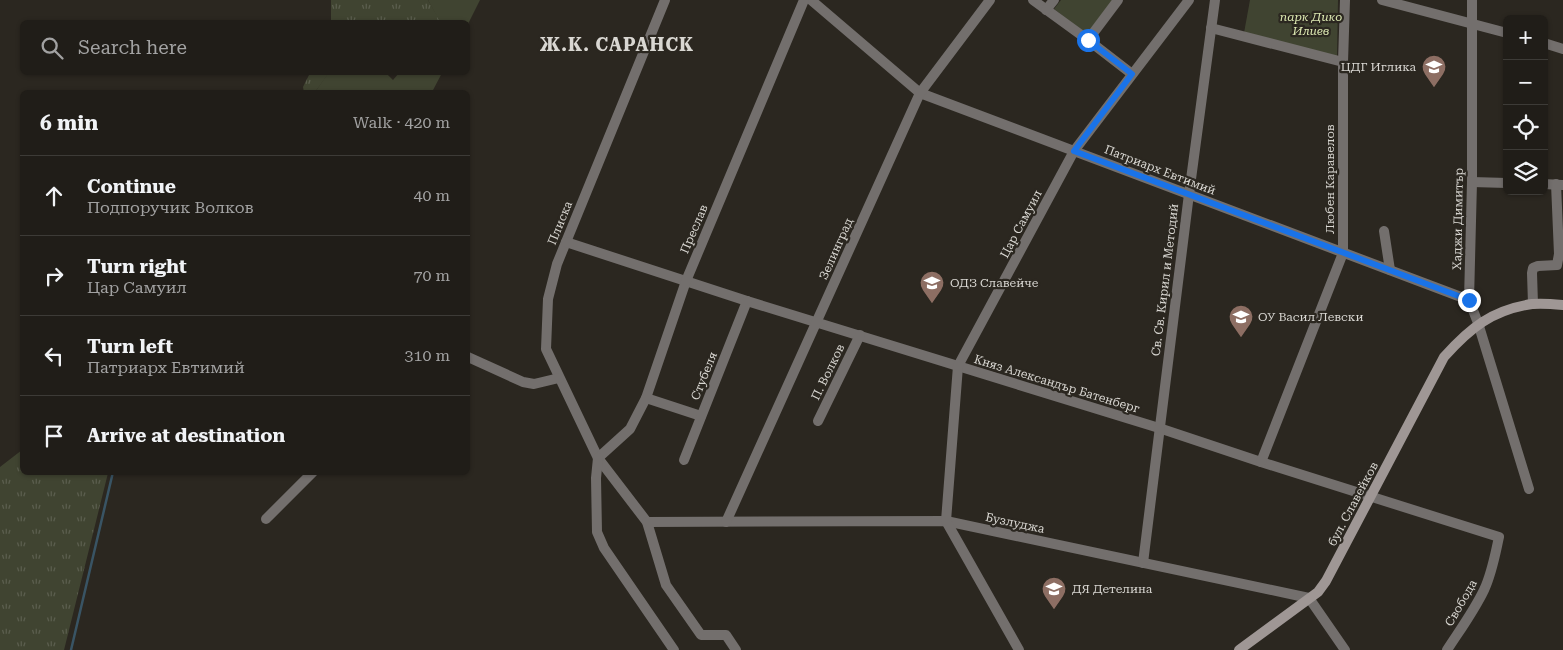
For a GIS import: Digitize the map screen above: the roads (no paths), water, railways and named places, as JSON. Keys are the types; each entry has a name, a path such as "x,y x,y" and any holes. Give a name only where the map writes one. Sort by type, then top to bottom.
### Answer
{"street":[{"name":"Плиска","path":"647,522 598,458 546,349 548,299 557,264 665,0"},
{"name":"Преслав","path":"598,458 630,429 646,398 686,281 804,0"},
{"name":"Патриарх Евтимий","path":"811,0 920,93 1469,300"},
{"name":"Зелинград","path":"726,522 920,93 990,0"},
{"path":"1033,0 1132,74"},
{"path":"1046,10 1054,0"},
{"path":"1088,40 1118,0"},
{"name":"Цар Самуил","path":"946,521 958,366 1074,151 1188,0"},
{"name":"Св. Св. Кирил и Методий","path":"1143,563 1188,194 1215,0"},
{"name":"Любен Каравелов","path":"1261,462 1343,253 1343,62 1345,0"},
{"path":"1382,0 1503,32"},
{"name":"Хаджи Димитър","path":"1472,0 1472,182 1469,300 1478,323 1529,489"},
{"path":"1211,28 1343,62"},
{"path":"1548,44 1563,48"},
{"path":"1472,182 1503,183"},
{"path":"1560,185 1561,254 1558,265 1538,266 1533,268 1532,273 1533,304 1563,305"},
{"path":"1384,231 1390,270"},
{"name":"Княз Александър Батенберг","path":"566,242 747,301 817,321 1159,428 1499,537"},
{"name":"Стубеля","path":"684,460 747,301"},
{"name":"бул. Славейков","path":"1239,650 1318,592 1326,581 1444,358 1478,323 1502,311 1533,304"},
{"name":"П. Волков","path":"818,421 860,335"},
{"path":"470,358 524,382 534,384 559,378"},
{"path":"646,398 701,416"},
{"path":"598,458 596,478 597,532 604,548 674,650"},
{"path":"266,519 310,475"},
{"path":"946,521 1018,650"},
{"name":"Бузлуджа","path":"647,522 946,521 1309,598"},
{"path":"647,522 666,585 700,635 726,635 736,650"},
{"name":"Свобода","path":"1447,650 1472,614 1485,588 1499,537"},
{"path":"1309,598 1345,650"}],"waterway":[{"path":"71,650 112,475"}],"place":[{"name":"ЦДГ Иглика","path":"1434,88"},
{"name":"ОДЗ Славейче","path":"932,304"},
{"name":"ОУ Васил Левски","path":"1241,338"},
{"name":"ДЯ Детелина","path":"1054,610"}],"district":[{"name":"Ж.К. САРАНСК","path":"617,45"}],"park label":[{"name":"парк Дико Илиев","path":"1311,24"}]}
